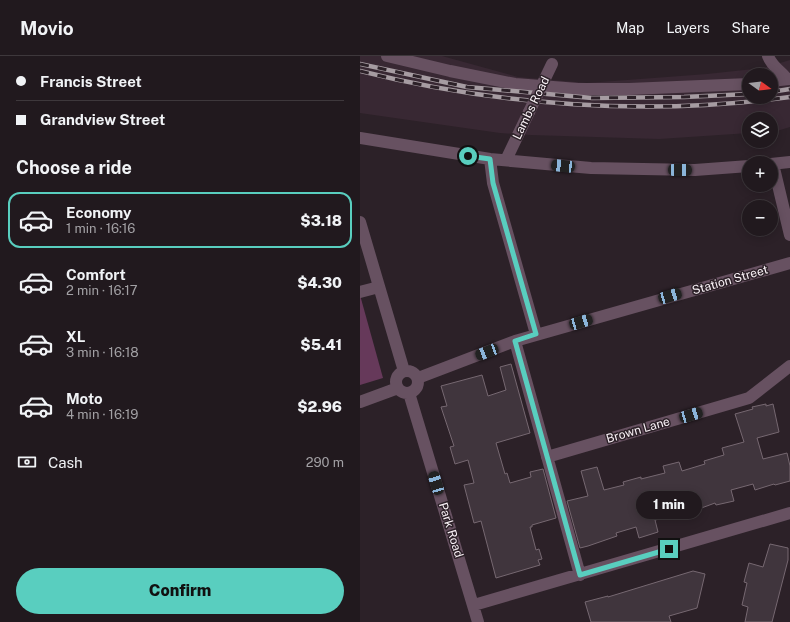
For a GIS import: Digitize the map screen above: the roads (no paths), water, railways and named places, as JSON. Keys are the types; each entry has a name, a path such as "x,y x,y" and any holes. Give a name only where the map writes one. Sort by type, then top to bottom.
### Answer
{"street":[{"path":"387,56 515,84 578,90 742,84"},
{"path":"768,56 777,71 788,79"},
{"name":"Lambs Road","path":"506,160 555,60"},
{"path":"778,81 788,79"},
{"path":"360,138 490,159 591,168 695,170 742,167"},
{"path":"490,159 493,183 536,334"},
{"path":"778,163 790,162"},
{"path":"778,188 790,235"},
{"path":"360,222 404,371"},
{"name":"Station Street","path":"418,378 536,334 790,263"},
{"path":"360,292 380,287"},
{"path":"515,341 580,575"},
{"name":"Brown Lane","path":"547,456 748,398 790,366"},
{"path":"404,371 413,372 418,378 419,382 416,388 409,393 401,392 398,388 396,379 400,373 404,371"},
{"path":"360,402 398,388"},
{"name":"Park Road","path":"409,393 478,622"},
{"path":"474,605 790,513"}],"railway":[{"path":"360,64 467,87 592,98 684,97 742,94"},
{"path":"360,71 412,83 466,92 520,100 574,104 683,106 737,103 790,97"},
{"path":"778,91 790,89"}]}
